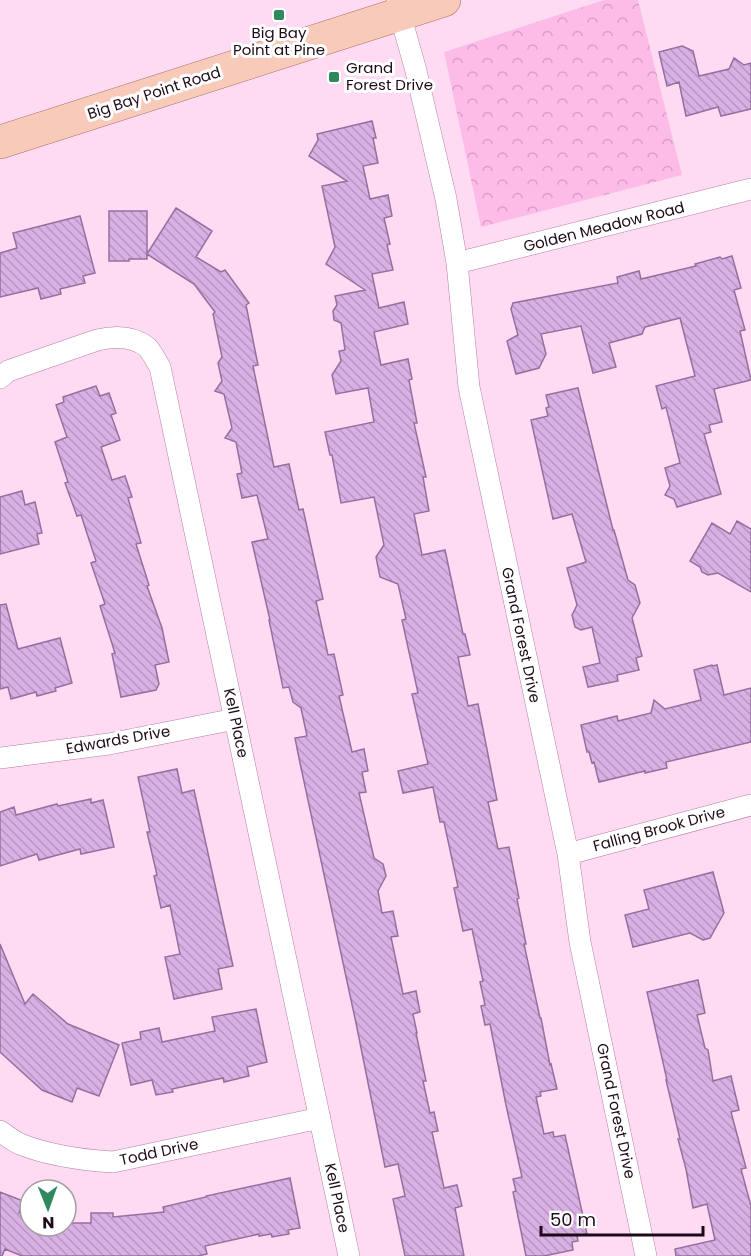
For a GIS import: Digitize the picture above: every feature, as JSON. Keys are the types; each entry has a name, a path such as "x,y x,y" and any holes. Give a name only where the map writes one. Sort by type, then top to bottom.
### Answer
{"main road":[{"name":"Big Bay Point Road","path":"0,142 398,7 444,0"}],"street":[{"name":"Grand Forest Drive","path":"398,7 415,67 446,199 457,263 469,387 568,854 580,942 646,1256"},
{"name":"Golden Meadow Road","path":"457,263 751,189"},
{"name":"Kell Place","path":"0,378 8,371 97,340 112,337 131,339 148,348 160,367 349,1256"},
{"name":"Edwards Drive","path":"0,758 109,744 235,719"},
{"name":"Falling Brook Drive","path":"568,854 751,805"},
{"name":"Todd Drive","path":"0,1131 19,1143 53,1154 82,1160 113,1162 320,1118"}],"green space":[{"path":"604,0 638,0 682,175 481,227 444,52"}],"building":[{"path":"682,46 693,51 699,76 729,69 734,58 744,65 751,63 751,109 721,116 718,107 686,116 679,82 667,86 659,52"},
{"path":"372,121 378,163 363,166 370,199 388,195 392,216 384,218 393,270 372,274 379,308 404,302 408,324 374,332 381,365 408,359 412,379 409,380 417,423 414,423 426,477 423,477 429,511 414,514 422,555 445,550 463,634 465,634 470,655 458,657 468,706 478,704 497,800 488,802 498,849 509,847 519,898 517,899 526,944 524,944 557,1089 540,1092 541,1096 536,1097 544,1134 553,1132 554,1137 565,1135 587,1234 577,1236 578,1241 572,1242 573,1250 544,1256 526,1256 513,1192 516,1191 513,1179 522,1177 490,1024 485,1025 481,1006 485,1005 480,982 483,981 472,929 463,931 454,888 458,887 444,822 440,822 433,787 403,793 398,771 428,764 412,694 418,693 402,620 406,619 398,584 380,577 376,557 384,545 374,497 341,503 325,432 374,422 368,388 336,394 332,375 341,361 339,351 345,350 341,323 334,320 333,311 337,305 335,296 365,290 326,264 335,247 322,186 347,181 309,156 318,140 317,134"},
{"path":"176,208 212,231 196,257 221,272 225,270 249,303 246,305 258,365 253,366 274,467 289,464 299,510 303,509 323,599 316,601 328,655 334,654 343,695 339,696 352,752 364,749 368,771 362,772 366,792 359,793 374,858 383,864 386,876 378,891 382,913 393,911 398,936 391,937 403,994 416,991 420,1012 413,1014 426,1081 423,1081 430,1113 434,1112 438,1131 432,1132 444,1188 457,1185 462,1206 455,1208 464,1256 405,1256 393,1199 405,1196 398,1164 385,1167 295,738 307,736 301,708 293,702 289,687 283,688 252,542 268,539 257,495 242,498 237,474 242,473 236,442 225,438 232,428 224,394 215,391 222,381 218,363 222,357 213,314 215,312 194,284 147,254"},
{"path":"109,211 147,211 147,259 109,261"},
{"path":"80,216 95,273 83,276 85,283 60,289 61,294 41,299 38,288 0,297 0,253 17,248 13,233"},
{"path":"732,256 741,288 734,290 745,330 740,331 751,380 714,389 722,422 709,425 711,432 704,434 721,494 677,507 674,499 665,495 670,486 665,468 680,463 666,407 662,409 656,386 695,376 680,318 645,327 642,334 609,343 616,367 593,373 581,326 541,334 546,354 539,368 516,374 507,341 518,335 511,309 513,303 618,283 617,277 639,271 641,279 696,266 695,264 720,257 722,259"},
{"path":"96,386 100,396 109,393 116,413 111,415 120,440 101,447 112,480 125,476 132,497 128,498 141,543 136,544 149,585 147,586 162,628 169,662 155,665 159,684 156,690 121,697 112,654 115,653 100,606 105,604 91,563 96,561 81,515 77,516 65,483 68,482 55,442 67,437 56,405 64,402 63,397"},
{"path":"578,388 613,530 628,580 635,585 640,603 632,618 642,656 636,658 639,670 617,675 618,681 588,687 583,667 600,663 592,627 581,630 575,627 572,615 577,605 567,568 586,562 572,514 553,519 531,420 548,416 546,408 549,407 546,395"},
{"path":"22,491 25,505 35,502 42,533 37,534 39,544 0,554 0,497"},
{"path":"737,521 751,529 751,592 718,573 708,575 702,572 700,567 690,561 712,523 730,534"},
{"path":"6,604 18,649 60,638 72,683 55,688 56,691 37,696 36,692 11,699 8,687 0,689 0,605"},
{"path":"717,665 724,695 751,688 751,742 666,762 667,768 599,782 594,762 592,763 589,752 587,752 581,725 617,716 618,721 651,713 654,700 665,709 701,700 694,670"},
{"path":"177,769 182,793 194,790 233,966 218,969 222,989 174,999 165,957 180,954 170,905 161,908 154,876 157,875 147,832 150,832 138,777"},
{"path":"91,799 91,803 103,800 114,847 81,854 80,849 39,860 37,854 0,866 0,812 14,807 16,815 57,804 58,806"},
{"path":"713,872 724,913 710,938 703,940 690,933 633,947 625,915 649,909 644,890"},
{"path":"0,944 25,1004 33,994 68,1024 119,1045 99,1096 77,1088 72,1102 42,1090 0,1052"},
{"path":"698,980 705,1013 697,1015 705,1048 708,1050 713,1081 731,1076 739,1110 731,1112 746,1168 741,1169 751,1206 751,1256 676,1256 675,1249 715,1240 707,1204 693,1208 647,992"},
{"path":"256,1009 267,1062 247,1067 249,1076 224,1082 223,1078 172,1089 173,1092 156,1095 152,1080 131,1085 122,1043 141,1039 140,1032 159,1028 162,1042 215,1031 212,1017"},
{"path":"290,1178 300,1228 288,1230 289,1234 272,1237 271,1234 259,1236 259,1234 205,1246 207,1254 198,1256 22,1256 5,1249 0,1256 0,1192 18,1199 18,1238 78,1238 78,1223 91,1223 91,1213 113,1213 113,1217 164,1212 163,1207"}],"place":[{"name":"Big Bay Point at Pine","path":"279,15"},
{"name":"Grand Forest Drive","path":"334,77"}]}
